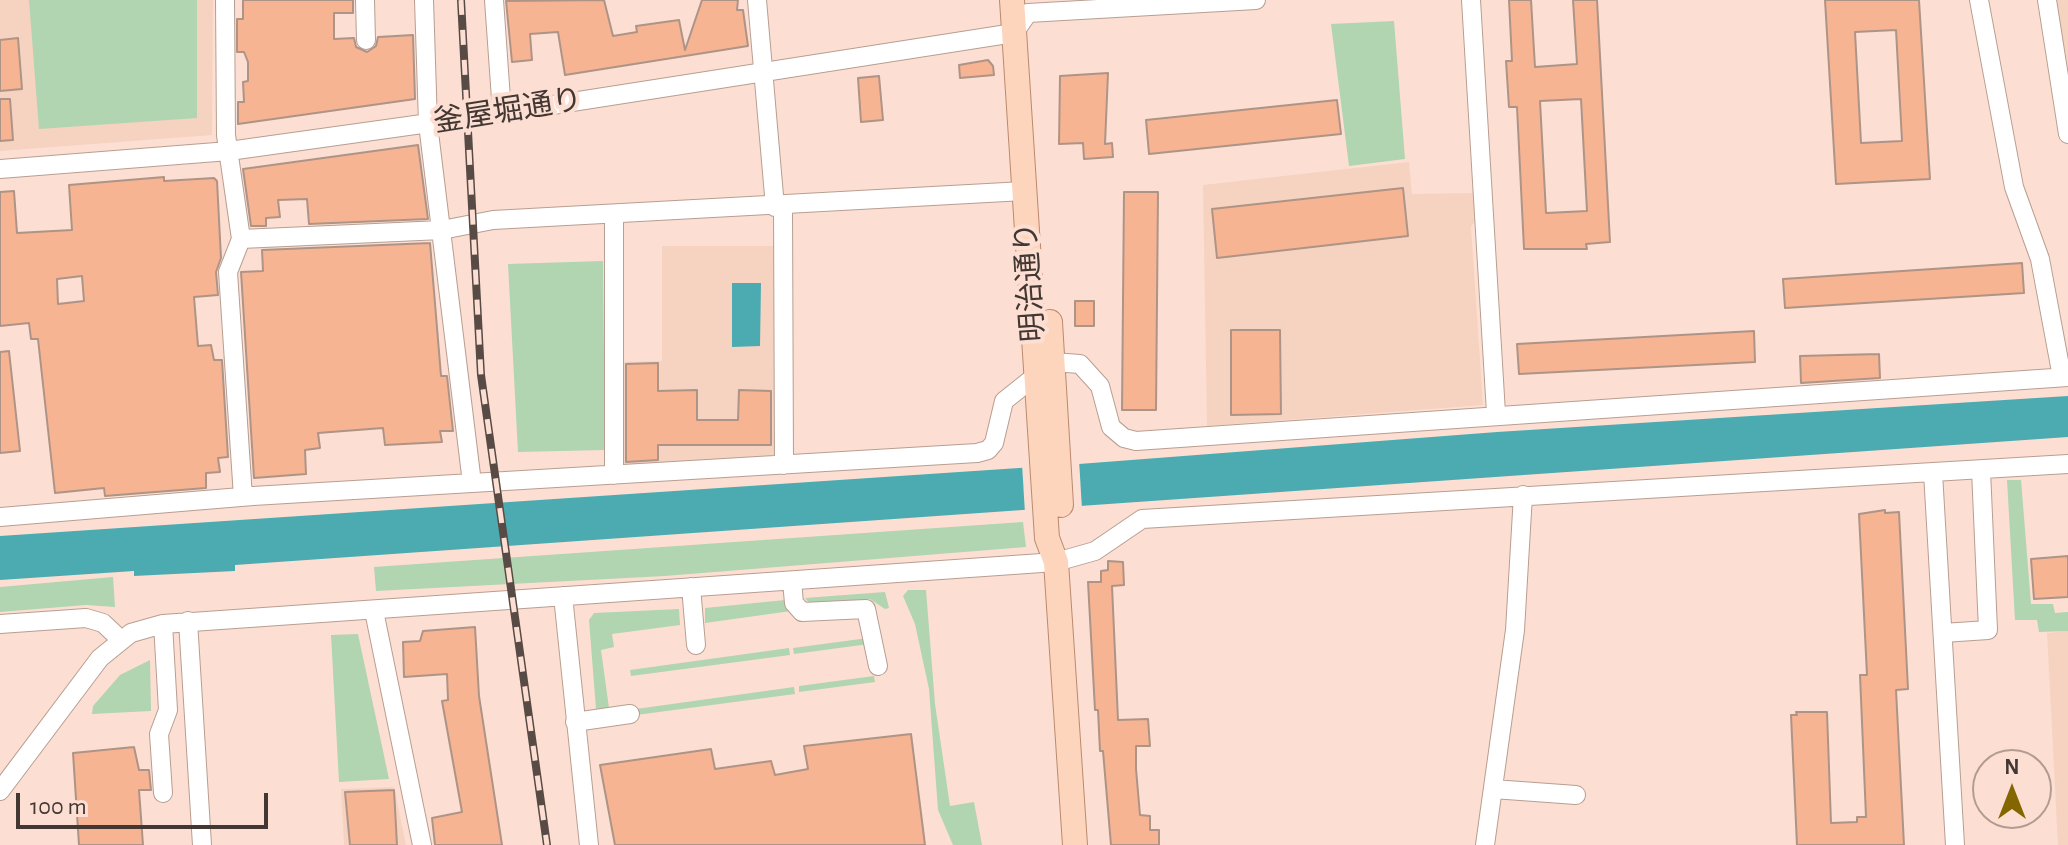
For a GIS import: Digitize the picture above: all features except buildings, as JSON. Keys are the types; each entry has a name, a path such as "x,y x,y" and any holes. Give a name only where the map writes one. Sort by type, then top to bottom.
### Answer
{"main road":[{"name":"明治通り","path":"1020,12 1024,191 1045,368"},
{"name":"明治通り","path":"1020,12 1075,845"}],"street":[{"path":"225,0 229,151 241,239 228,272 243,497"},
{"path":"365,0 366,40"},
{"path":"424,0 428,124 472,483"},
{"path":"494,0 502,113"},
{"path":"757,0 779,207 784,465"},
{"name":"釜屋堀通り","path":"0,169 229,151 502,113 763,70 1020,12 1256,0"},
{"path":"1471,0 1496,413"},
{"path":"0,517 243,497 988,450 994,443 1004,401 1045,368 1080,364 1100,386 1111,427 1124,438 1136,441 1496,413 2065,377 2040,259 2014,187 1979,0"},
{"path":"2047,0 2068,134"},
{"path":"241,239 442,230 493,220 779,207 1024,191"},
{"path":"614,215 614,475"},
{"path":"0,791 90,670 121,640 163,624 1056,562 1095,551 1142,519 2068,464"},
{"path":"1943,633 1988,630 1981,470"},
{"path":"1933,473 1955,845"},
{"path":"1485,845 1515,630 1523,495"},
{"path":"792,581 794,603 802,612 866,609 871,621 878,666"},
{"path":"691,587 696,645"},
{"path":"563,596 589,845"},
{"path":"374,611 422,845"},
{"path":"0,624 86,618 103,623 121,640"},
{"path":"188,621 202,845"},
{"path":"163,624 168,710 159,734 163,793"},
{"path":"575,722 630,714"},
{"path":"1493,789 1576,795"}],"shaded area":[{"path":"0,0 213,0 212,135 0,151"},
{"path":"2053,0 2068,0 2068,93"},
{"path":"1409,162 1412,194 1473,193 1475,221 1471,227 1483,405 1207,426 1203,185"},
{"path":"662,246 777,246 780,457 621,468 617,362 662,361"},
{"path":"2068,631 2068,845 2058,845 2047,633"},
{"path":"394,787 406,845 344,845 341,789"}],"green space":[{"path":"29,0 197,0 197,118 39,129"},
{"path":"1394,21 1405,159 1349,166 1331,24"},
{"path":"603,261 605,450 518,452 508,264"},
{"path":"2007,480 2021,480 2031,604 2053,604 2055,613 2068,612 2068,631 2039,632 2037,620 2015,620"},
{"path":"1023,522 1026,547 665,576 376,591 374,567"},
{"path":"113,577 115,607 86,605 0,612 0,587"},
{"path":"908,590 926,590 935,704 950,806 974,802 982,845 953,845 938,810 929,689 915,624 903,596"},
{"path":"885,592 889,608 885,609 870,599 811,605 805,598"},
{"path":"785,600 791,611 705,623 705,608"},
{"path":"679,609 680,625 612,634 614,647 601,650 609,708 596,709 589,620 594,613"},
{"path":"358,634 389,779 339,782 331,635"},
{"path":"868,638 869,644 794,654 793,648"},
{"path":"789,648 790,655 631,676 630,670"},
{"path":"150,660 151,711 92,714 93,706 120,675"},
{"path":"874,676 875,682 799,692 799,686"},
{"path":"794,687 795,694 636,715 636,709"}],"water":[{"path":"732,283 761,283 760,346 732,347"},
{"path":"2068,396 2068,437 235,565 235,571 134,576 134,571 0,580 0,536 1079,464 1497,432"}],"pier":[{"path":"1079,460 1082,509 1025,513 1022,464"}],"railway":[{"path":"461,0 481,375 547,845"}]}
